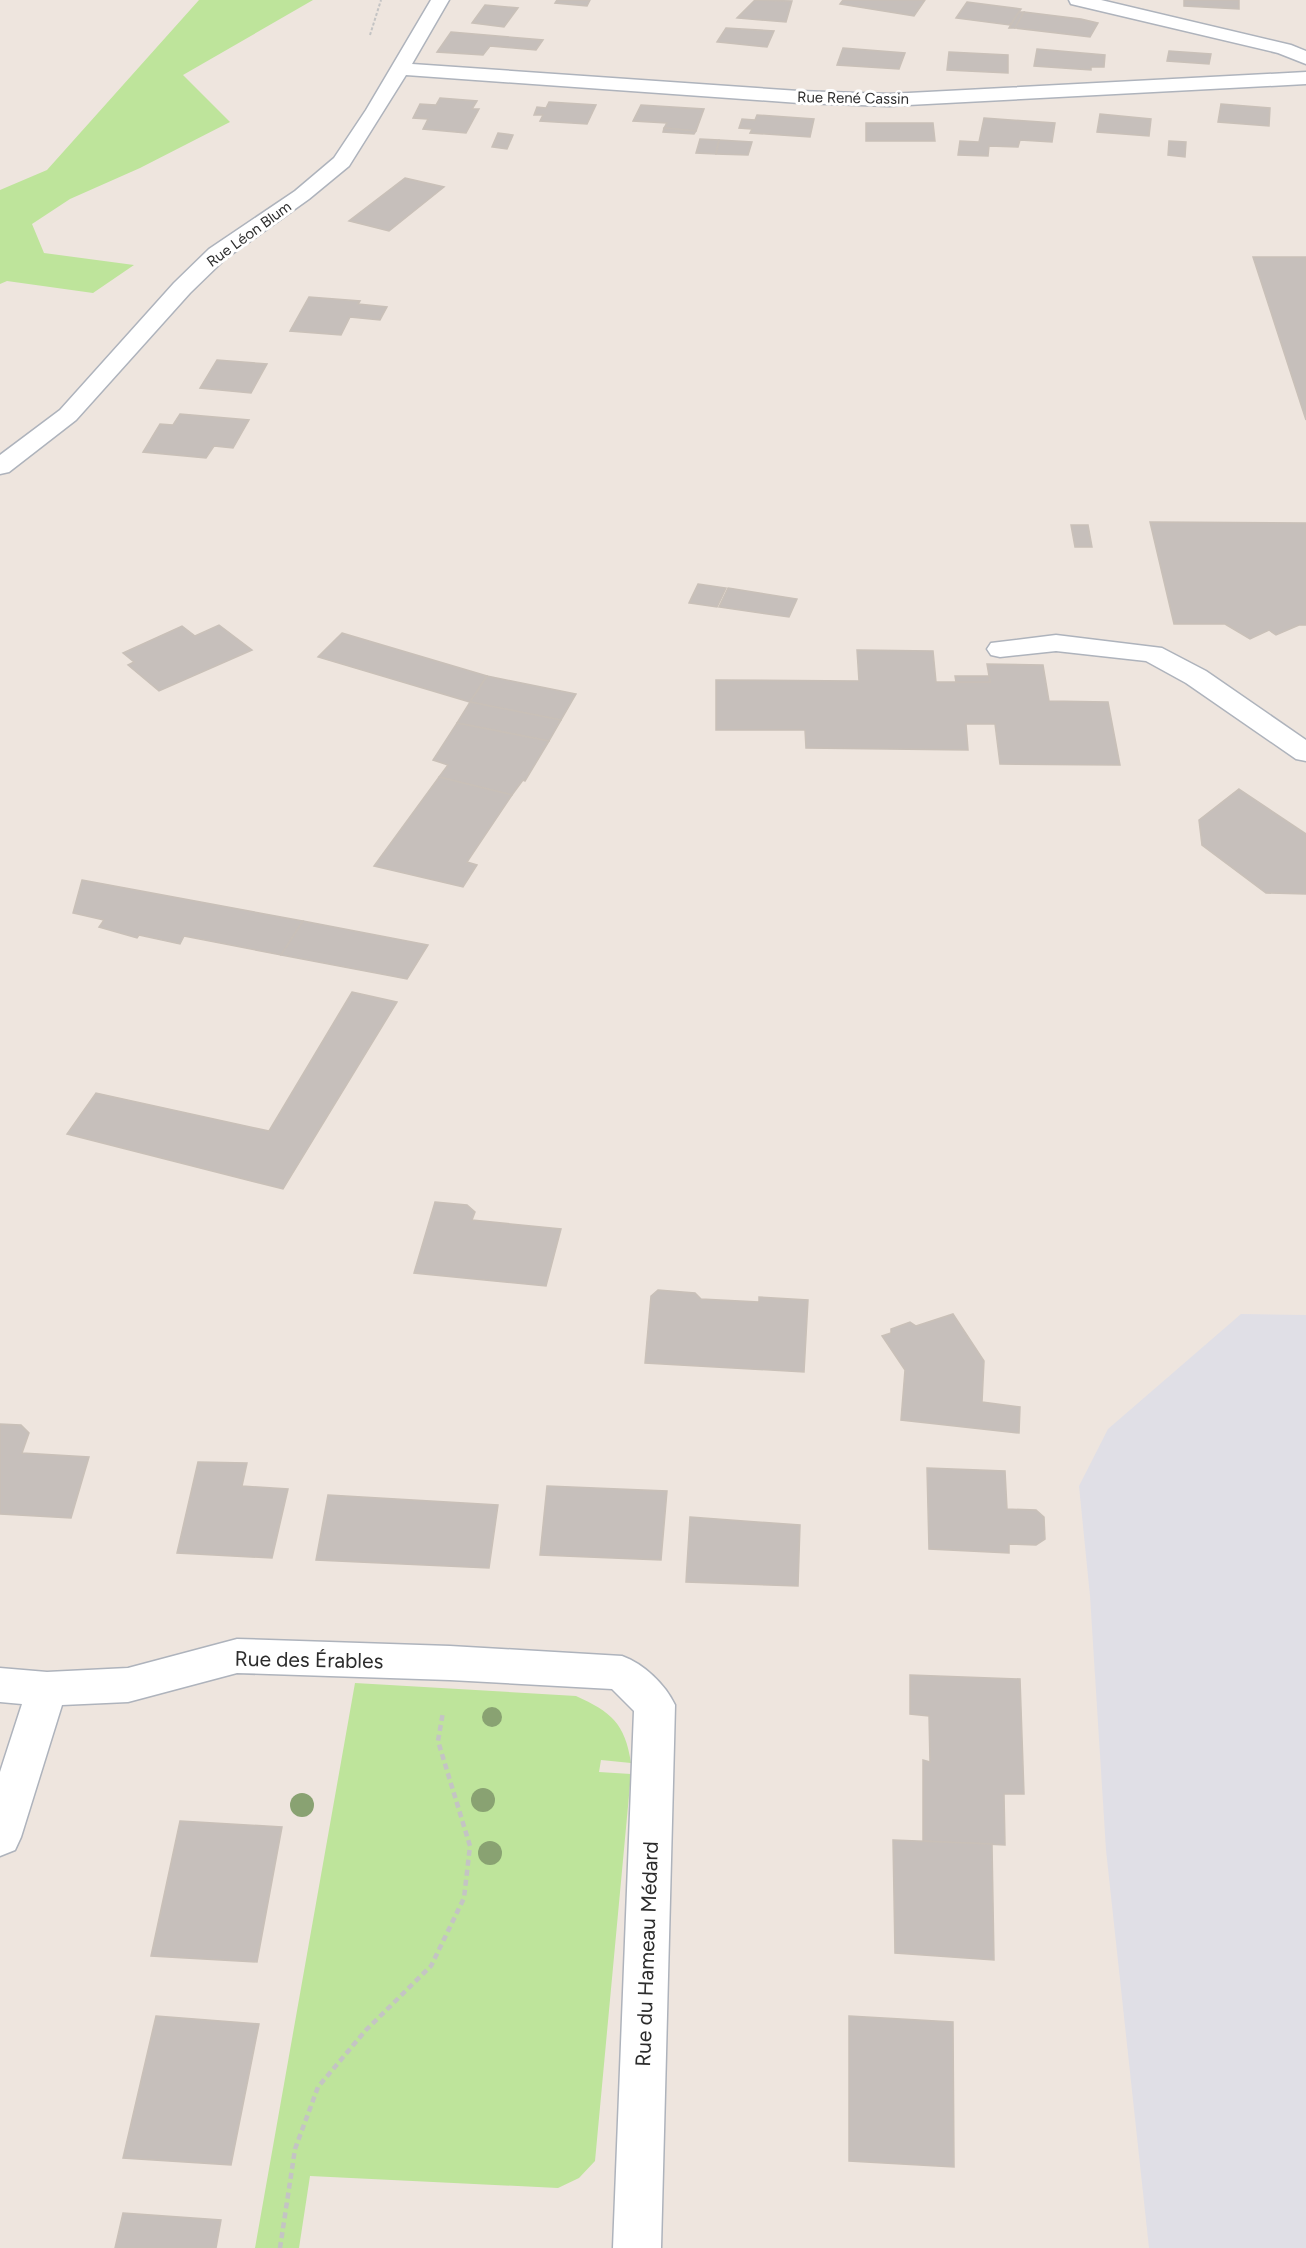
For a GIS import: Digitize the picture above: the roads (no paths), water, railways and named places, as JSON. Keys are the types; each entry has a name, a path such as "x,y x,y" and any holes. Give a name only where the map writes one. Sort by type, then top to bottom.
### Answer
{"street":[{"name":"Rue Léon Blum","path":"0,467 68,415 182,288 217,254 302,195 342,162 359,138 440,0"},
{"path":"1078,0 1284,50 1306,58"},
{"name":"Rue René Cassin","path":"400,69 799,97 889,100 1306,78"},
{"path":"1000,649 1056,643 1152,654 1196,677 1306,753"},
{"name":"Rue des Érables","path":"0,1684 47,1689 128,1685 237,1656 450,1663 622,1673"},
{"name":"Rue du Hameau Médard","path":"622,1673 655,1705 637,2248"},
{"path":"0,1837 47,1689"}]}
